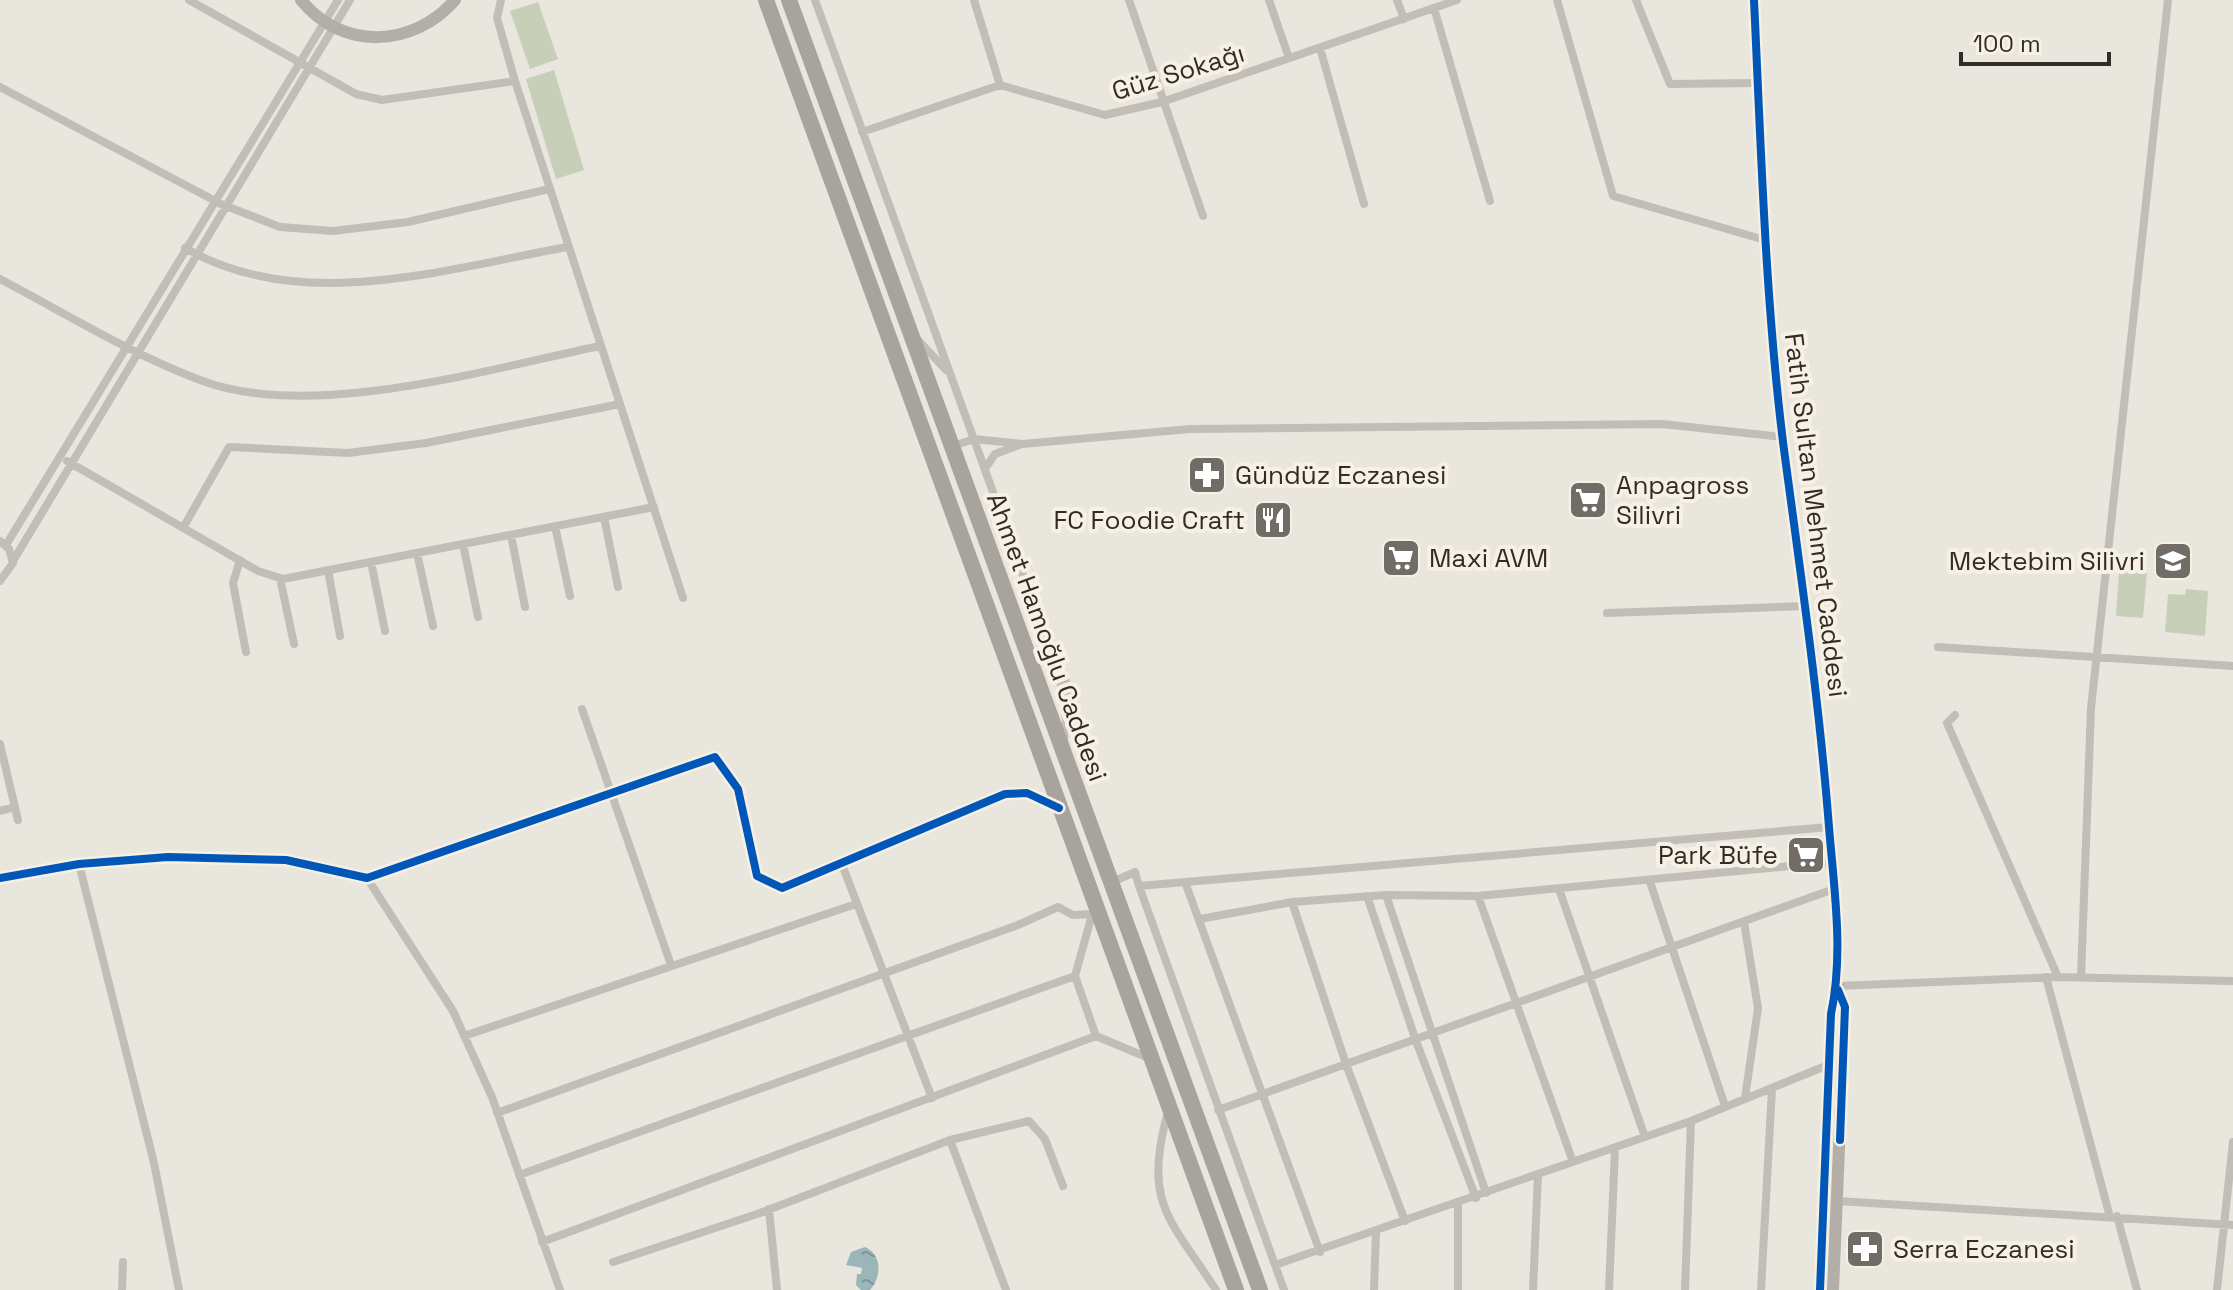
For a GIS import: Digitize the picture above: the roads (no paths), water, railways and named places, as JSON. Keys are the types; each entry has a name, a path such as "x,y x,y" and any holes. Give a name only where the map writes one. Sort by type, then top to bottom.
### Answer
{"highway":[{"name":"Ahmet Hamoğlu Caddesi","path":"766,0 1093,908 1170,1107 1235,1290"},
{"name":"Ahmet Hamoğlu Caddesi","path":"789,0 1259,1285"}],"main road":[{"path":"301,0 329,24 374,39 421,29 455,0"},
{"name":"Fatih Sultan Mehmet Caddesi","path":"1754,0 1765,240 1783,437 1819,710 1834,889 1837,986 1828,1065 1833,1290"},
{"name":"Fatih Sultan Mehmet Caddesi","path":"1820,1290 1844,1065 1845,1007 1837,986"},
{"path":"1828,1065 1844,1065"}],"street":[{"path":"189,0 356,94 382,100 515,81"},
{"path":"0,581 11,571 13,561 70,463 309,68 338,0"},
{"path":"13,561 3,543 298,62 350,0"},
{"path":"501,0 497,18 515,81 683,598"},
{"path":"815,0 949,374 1076,707"},
{"path":"862,132 1000,85 974,0"},
{"path":"1129,0 1203,216"},
{"path":"1269,0 1289,58"},
{"path":"1397,0 1404,19"},
{"name":"Güz Sokağı","path":"1000,85 1105,115 1162,102 1457,0"},
{"path":"1557,0 1613,196 1765,240"},
{"path":"1636,0 1670,84 1758,83"},
{"path":"2081,977 2091,708 2168,0"},
{"path":"1434,8 1490,201"},
{"path":"1320,48 1364,204"},
{"path":"0,87 226,206 280,227 333,231 408,222 549,189"},
{"path":"185,248 238,271 289,282 340,284 567,247"},
{"path":"0,279 202,381 258,393 335,395 392,389 600,346"},
{"path":"910,332 949,374"},
{"path":"183,528 229,447 348,453 426,443 620,404"},
{"path":"953,446 974,439 1022,444 1190,429 1646,424 1783,437"},
{"path":"985,469 995,454 1022,444"},
{"path":"59,456 240,560 280,578 654,507"},
{"path":"604,517 618,587"},
{"path":"555,526 570,596"},
{"path":"511,535 525,607"},
{"path":"463,544 478,617"},
{"path":"417,553 433,626"},
{"path":"240,560 233,583 246,652"},
{"path":"371,562 385,631"},
{"path":"328,570 340,636"},
{"path":"280,578 294,644"},
{"path":"1607,613 1805,606"},
{"path":"1049,641 1063,693 1066,719 1062,753"},
{"path":"1938,647 2233,666"},
{"path":"582,709 671,965"},
{"path":"1955,715 1947,723 2058,977"},
{"path":"0,744 18,820"},
{"path":"0,878 79,864 168,857 286,860 367,878 715,757 738,789 757,876 782,888 1005,794 1027,793 1059,808"},
{"path":"0,811 15,807"},
{"path":"1139,886 1829,827"},
{"path":"841,862 932,1098"},
{"path":"1200,919 1292,902 1386,895 1478,896 1650,882 1832,862"},
{"path":"79,864 154,1163 179,1290"},
{"path":"1110,883 1135,872 1284,1290"},
{"path":"367,878 453,1011 497,1113 560,1290"},
{"path":"1185,882 1320,1252"},
{"path":"1650,882 1725,1106"},
{"path":"1559,889 1645,1137"},
{"path":"1218,1110 1834,889"},
{"path":"1386,895 1486,1193"},
{"path":"1367,896 1416,1041 1476,1198"},
{"path":"1478,896 1573,1162"},
{"path":"1292,902 1346,1064 1405,1221"},
{"path":"464,1036 856,904"},
{"path":"497,1113 883,974 1058,907 1073,915 1093,908"},
{"path":"1093,908 1075,976 1096,1036"},
{"path":"1744,922 1758,1008 1745,1098"},
{"path":"519,1175 1075,976"},
{"path":"1837,986 2046,977 2233,981"},
{"path":"2046,977 2137,1290"},
{"path":"542,1242 1096,1036 1151,1059"},
{"path":"1275,1265 1320,1252 1691,1121 1828,1065"},
{"path":"1761,1290 1772,1089"},
{"path":"1170,1107 1158,1152 1163,1204 1178,1238 1216,1290"},
{"path":"613,1262 769,1209 950,1140 1029,1121 1045,1139 1063,1186"},
{"path":"1685,1290 1691,1121"},
{"path":"950,1140 1006,1290"},
{"path":"2217,1290 2228,1225 2233,1142"},
{"path":"1609,1290 1615,1148"},
{"path":"1533,1290 1538,1175"},
{"path":"1831,1201 2228,1225"},
{"path":"1458,1203 1458,1290"},
{"path":"769,1209 777,1290"},
{"path":"1374,1290 1376,1232"},
{"path":"122,1290 123,1262"}],"water":[{"path":"865,1247 875,1255 878,1266 877,1279 870,1290 861,1290 856,1285 857,1274 861,1274 862,1268 846,1265 851,1252"}],"place":[{"name":"Gündüz Eczanesi","path":"1207,475"},
{"name":"Anpagross Silivri","path":"1588,500"},
{"name":"FC Foodie Craft","path":"1273,520"},
{"name":"Maxi AVM","path":"1401,558"},
{"name":"Mektebim Silivri","path":"2173,561"},
{"name":"Park Büfe","path":"1806,855"},
{"name":"Serra Eczanesi","path":"1865,1249"}]}
